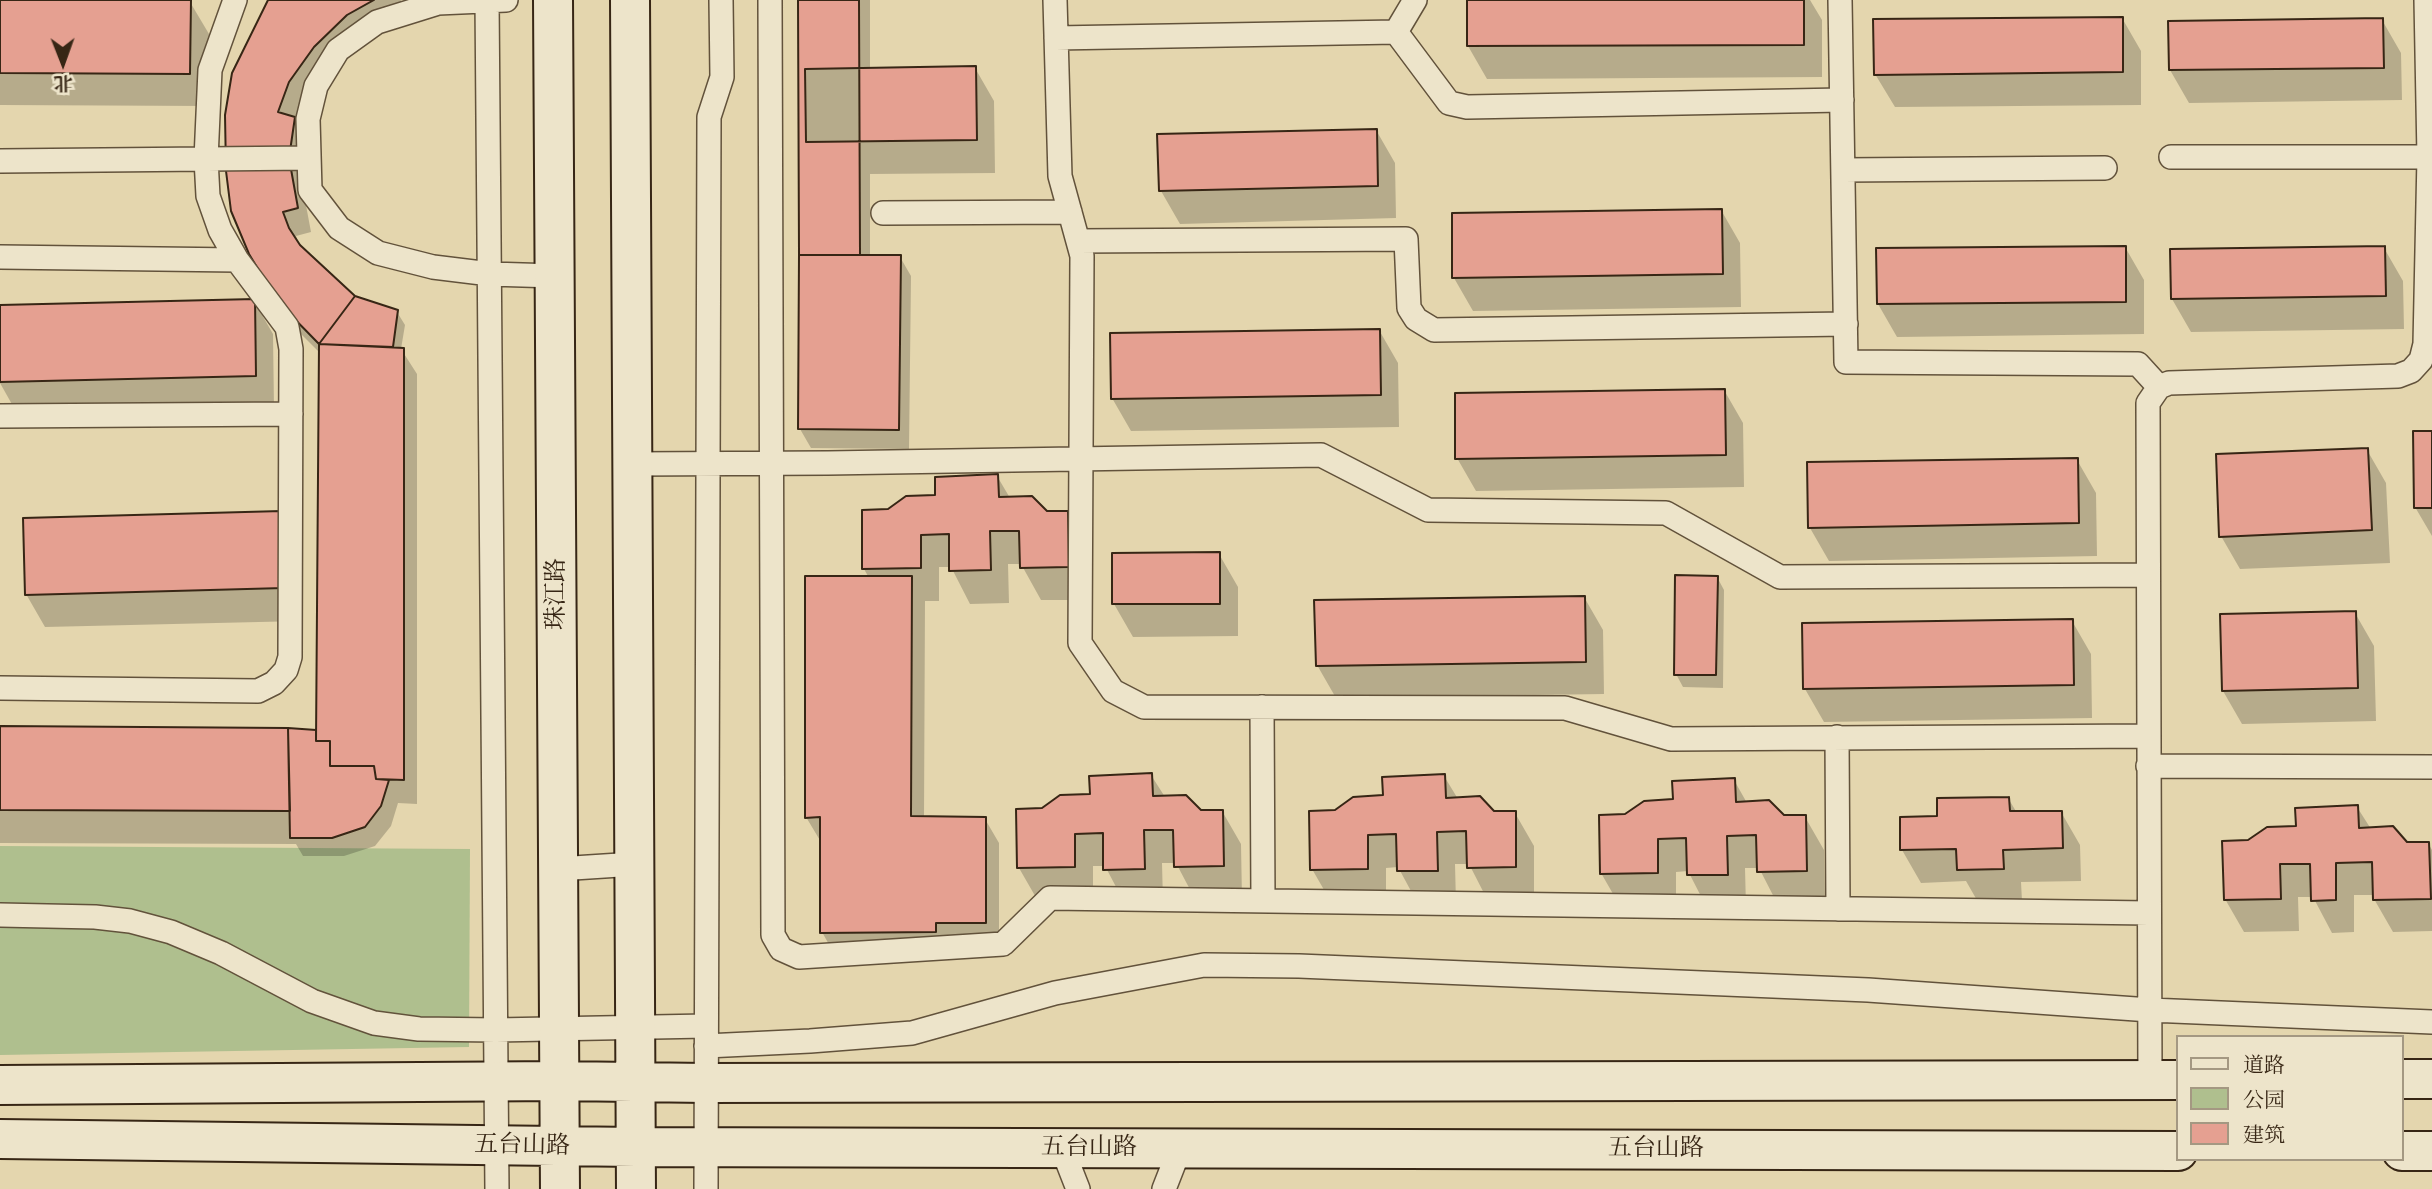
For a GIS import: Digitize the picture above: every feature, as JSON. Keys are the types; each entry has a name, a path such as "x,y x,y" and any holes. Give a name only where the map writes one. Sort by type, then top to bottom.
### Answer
{"main road":[{"name":"珠江路","path":"553,0 560,1189"},
{"path":"630,0 636,1189"},
{"path":"2404,1079 2432,1079"},
{"path":"0,1085 2164,1080"},
{"name":"五台山路","path":"0,1139 636,1147 2176,1151"},
{"path":"2404,1151 2432,1151"}],"lane":[{"path":"0,688 258,691 274,683 286,670 290,657 291,349 287,327 237,260 220,230 208,196 206,159 210,70 235,0"},
{"path":"497,1189 490,274 493,0 438,3 377,22 338,50 316,86 307,119 310,190 339,228 378,253 433,267 490,274 555,276"},
{"path":"706,1189 709,117 722,77 721,0"},
{"path":"770,0 773,935 781,949 799,957 1003,944 1050,898 2150,913"},
{"path":"1055,0 1060,176 1082,256 1080,643 1113,691 1144,707 1565,708 1671,739 2148,736"},
{"path":"1396,32 1415,0"},
{"path":"1840,0 1846,362 2138,364 2159,387"},
{"path":"2164,1080 2150,1010 2148,402 2159,387 2169,383 2398,376 2411,371 2421,360 2425,344 2431,157 2426,0"},
{"path":"1056,38 1396,32"},
{"path":"1396,32 1449,103 1467,107 1842,100"},
{"path":"2171,158 2431,157"},
{"path":"0,161 309,158"},
{"path":"1843,170 2105,168"},
{"path":"883,213 1070,212"},
{"path":"1078,241 1406,239 1409,308 1416,320 1434,330 1846,324"},
{"path":"0,257 237,260"},
{"path":"0,416 290,414"},
{"path":"633,464 1321,454 1428,510 1666,513 1780,577 2148,575"},
{"path":"1262,707 1263,901"},
{"path":"1837,737 1838,909"},
{"path":"2148,766 2432,767"},
{"path":"558,869 635,864"},
{"path":"0,915 95,917 130,921 171,932 229,957 312,1001 374,1023 419,1029 636,1028 706,1036 810,1041 912,1033 1055,993 1204,965 1299,966 1868,990 2150,1010 2432,1022"},
{"path":"1062,1148 1078,1189"},
{"path":"1164,1189 1180,1148"}],"green space":[{"path":"0,846 470,849 469,1047 0,1055"}],"building":[{"path":"0,0 191,0 190,74 0,73"},
{"path":"268,0 374,0 347,15 314,47 289,82 278,112 295,117 289,158 298,208 283,212 289,228 300,245 355,296 319,344 278,302 249,254 231,211 226,171 225,115 232,73"},
{"path":"798,0 859,0 860,255 799,255"},
{"path":"1467,0 1804,0 1804,45 1467,46"},
{"path":"2123,17 2123,72 1874,75 1873,19"},
{"path":"2383,18 2384,68 2169,70 2168,21"},
{"path":"976,66 977,140 806,142 805,69"},
{"path":"1377,129 1378,186 1159,191 1157,134"},
{"path":"1722,209 1723,274 1452,278 1452,213"},
{"path":"2126,246 2126,302 1877,304 1876,248"},
{"path":"2385,246 2386,296 2171,299 2170,249"},
{"path":"799,255 901,255 899,430 798,429"},
{"path":"355,296 398,310 393,347 319,344"},
{"path":"255,299 256,376 0,382 0,305"},
{"path":"1380,329 1381,395 1111,399 1110,333"},
{"path":"319,344 404,348 404,780 376,779 374,766 330,766 330,741 316,741"},
{"path":"1725,389 1726,455 1455,459 1455,393"},
{"path":"2413,431 2432,431 2432,508 2414,508"},
{"path":"2368,448 2372,530 2219,537 2216,454"},
{"path":"2078,458 2079,523 1808,528 1807,462"},
{"path":"998,474 999,497 1032,496 1047,511 1068,511 1069,567 1020,568 1019,531 990,531 991,570 949,571 949,534 921,535 921,568 862,569 862,510 888,509 906,496 935,495 935,477"},
{"path":"282,511 284,588 25,595 23,518"},
{"path":"1220,552 1220,604 1112,604 1112,553"},
{"path":"1675,575 1718,576 1716,675 1674,675"},
{"path":"805,576 912,576 911,816 986,817 986,923 936,923 936,932 820,933 820,817 805,818"},
{"path":"1585,596 1586,662 1316,666 1314,600"},
{"path":"2356,611 2358,688 2222,691 2220,614"},
{"path":"2073,619 2074,685 1803,689 1802,623"},
{"path":"0,726 288,728 290,811 0,810"},
{"path":"288,728 316,730 316,741 330,741 330,766 374,766 376,779 389,780 381,806 365,827 332,838 290,838"},
{"path":"1152,773 1153,796 1186,795 1201,810 1223,810 1224,866 1174,867 1173,830 1144,830 1145,869 1103,870 1103,833 1075,834 1075,867 1017,868 1016,809 1042,808 1060,795 1090,794 1089,776"},
{"path":"1445,774 1446,798 1480,796 1494,811 1516,811 1516,867 1467,868 1466,831 1437,832 1438,871 1397,871 1396,834 1368,835 1368,869 1310,870 1309,811 1335,810 1353,797 1383,795 1382,777"},
{"path":"1735,778 1736,802 1769,800 1784,815 1806,815 1807,871 1757,872 1756,835 1727,836 1728,875 1687,875 1686,838 1658,839 1658,873 1600,874 1599,815 1625,814 1644,801 1673,799 1672,781"},
{"path":"2009,797 2010,811 2062,811 2063,848 2003,850 2004,869 1957,870 1956,849 1900,850 1900,817 1937,816 1937,798"},
{"path":"2358,805 2359,828 2393,826 2407,842 2429,842 2431,899 2373,900 2372,862 2336,863 2336,900 2311,901 2310,864 2280,864 2281,899 2224,900 2222,841 2248,840 2267,827 2296,826 2295,808"}]}
